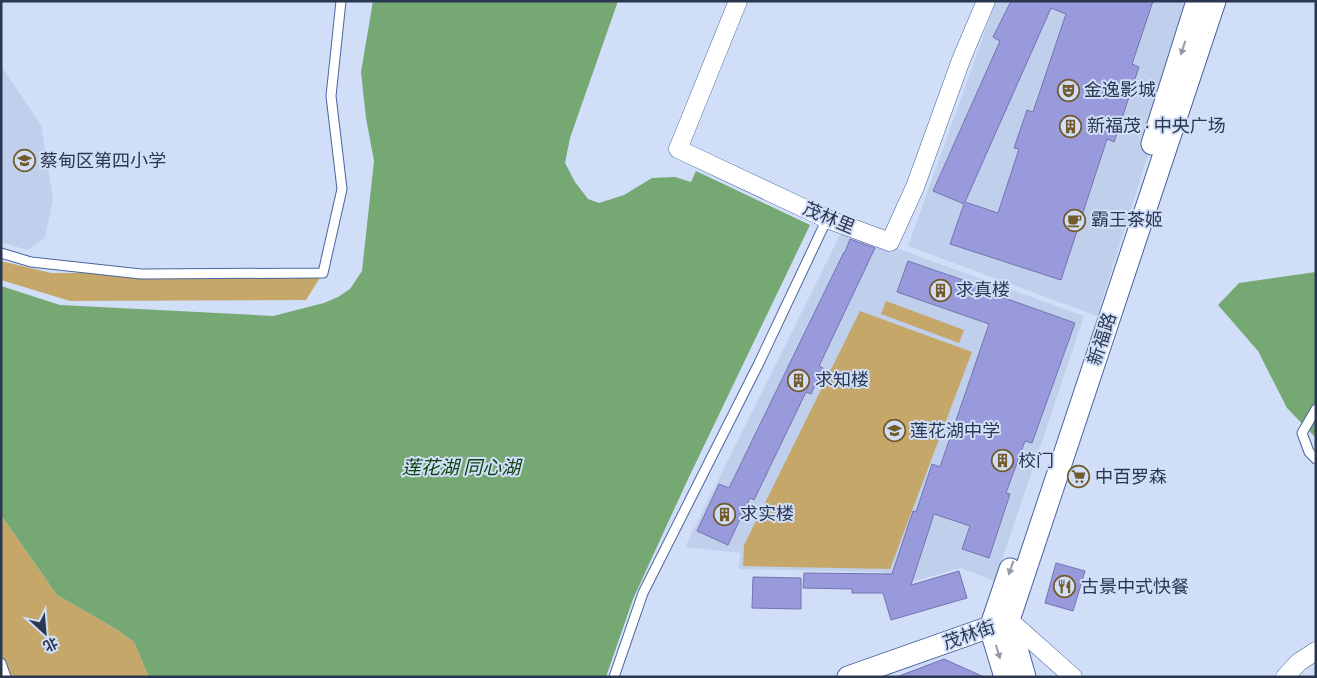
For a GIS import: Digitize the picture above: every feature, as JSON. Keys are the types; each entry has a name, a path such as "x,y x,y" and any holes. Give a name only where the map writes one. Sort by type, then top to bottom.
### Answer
{"street":[{"name":"茂林里","path":"738,1 678,150 827,219 890,242 915,187 961,60 986,1"},
{"name":"新福路","path":"999,624 1197,1"},
{"name":"新福路","path":"999,624 1215,1"},
{"name":"茂林街","path":"848,677 999,624 1074,677"},
{"path":"999,624 1005,677"},
{"path":"999,624 1025,677"},
{"path":"1285,677 1299,662 1316,651"}],"lane":[{"path":"1,253 31,262 141,274 324,273 342,189 331,96 341,1"},
{"path":"614,677 643,592 759,363 827,219"},
{"path":"1316,409 1302,433 1309,452 1316,459"},
{"path":"1,663 6,677"}],"shaded area":[{"name":"新福茂 · 中央广场","path":"996,1 1197,1 1097,316 908,246"},
{"name":"蔡甸区第四小学","path":"1,66 41,125 53,198 45,238 27,250 1,242"},
{"name":"莲花湖中学","path":"843,229 1084,316 995,581 960,568 915,581 882,572 739,569 740,553 685,547"},
{"path":"1,261 51,273 323,273 306,300 70,301 1,280"},
{"path":"886,301 964,330 959,343 881,314"},
{"path":"860,311 972,352 890,569 743,566 744,545"},
{"path":"1,515 57,595 116,629 134,642 149,677 1,677"}],"water":[{"name":"莲花湖 同心湖","path":"373,1 618,1 570,138 565,163 575,182 588,199 599,203 624,195 652,178 675,177 691,182 696,171 810,225 688,479 633,599 606,677 149,677 134,642 116,629 57,595 1,515 1,286 60,305 273,316 324,303 350,289 362,271 374,161 366,118 361,72"},
{"path":"1316,272 1316,438 1287,408 1258,351 1218,305 1239,283"}],"building":[{"name":"新福茂 · 中央广场","path":"1011,1 1153,1 1132,64 1139,67 1114,142 1107,139 1061,280 950,244 964,204 933,191 1000,41 993,37","holes":["1051,8 1066,14 1033,112 1027,110 1014,148 1019,149 998,213 965,202"]},
{"path":"850,239 875,248 819,366 823,368 811,394 806,392 754,500 750,498 728,545 697,531 719,484 729,488"},
{"path":"908,261 983,287 982,290 1075,323 1032,443 1025,441 1006,493 1010,494 989,558 962,549 970,526 934,514 911,585 959,571 967,598 891,620 883,593 852,593 852,589 803,588 804,573 892,574 913,511 916,512 932,464 940,467 989,324 897,292"},
{"name":"古景中式快餐","path":"1056,563 1085,571 1073,611 1045,603"},
{"path":"753,577 801,578 801,609 752,608"},
{"path":"944,659 984,677 899,677 899,676"}],"place":[{"name":"金逸影城","path":"1068,90"},
{"name":"新福茂 · 中央广场","path":"1071,126"},
{"name":"蔡甸区第四小学","path":"24,161"},
{"name":"霸王茶姬","path":"1075,220"},
{"name":"求真楼","path":"940,290"},
{"name":"求知楼","path":"799,380"},
{"name":"莲花湖中学","path":"894,431"},
{"name":"校门","path":"1002,461"},
{"name":"中百罗森","path":"1079,477"},
{"name":"求实楼","path":"724,514"},
{"name":"古景中式快餐","path":"1065,587"}]}
